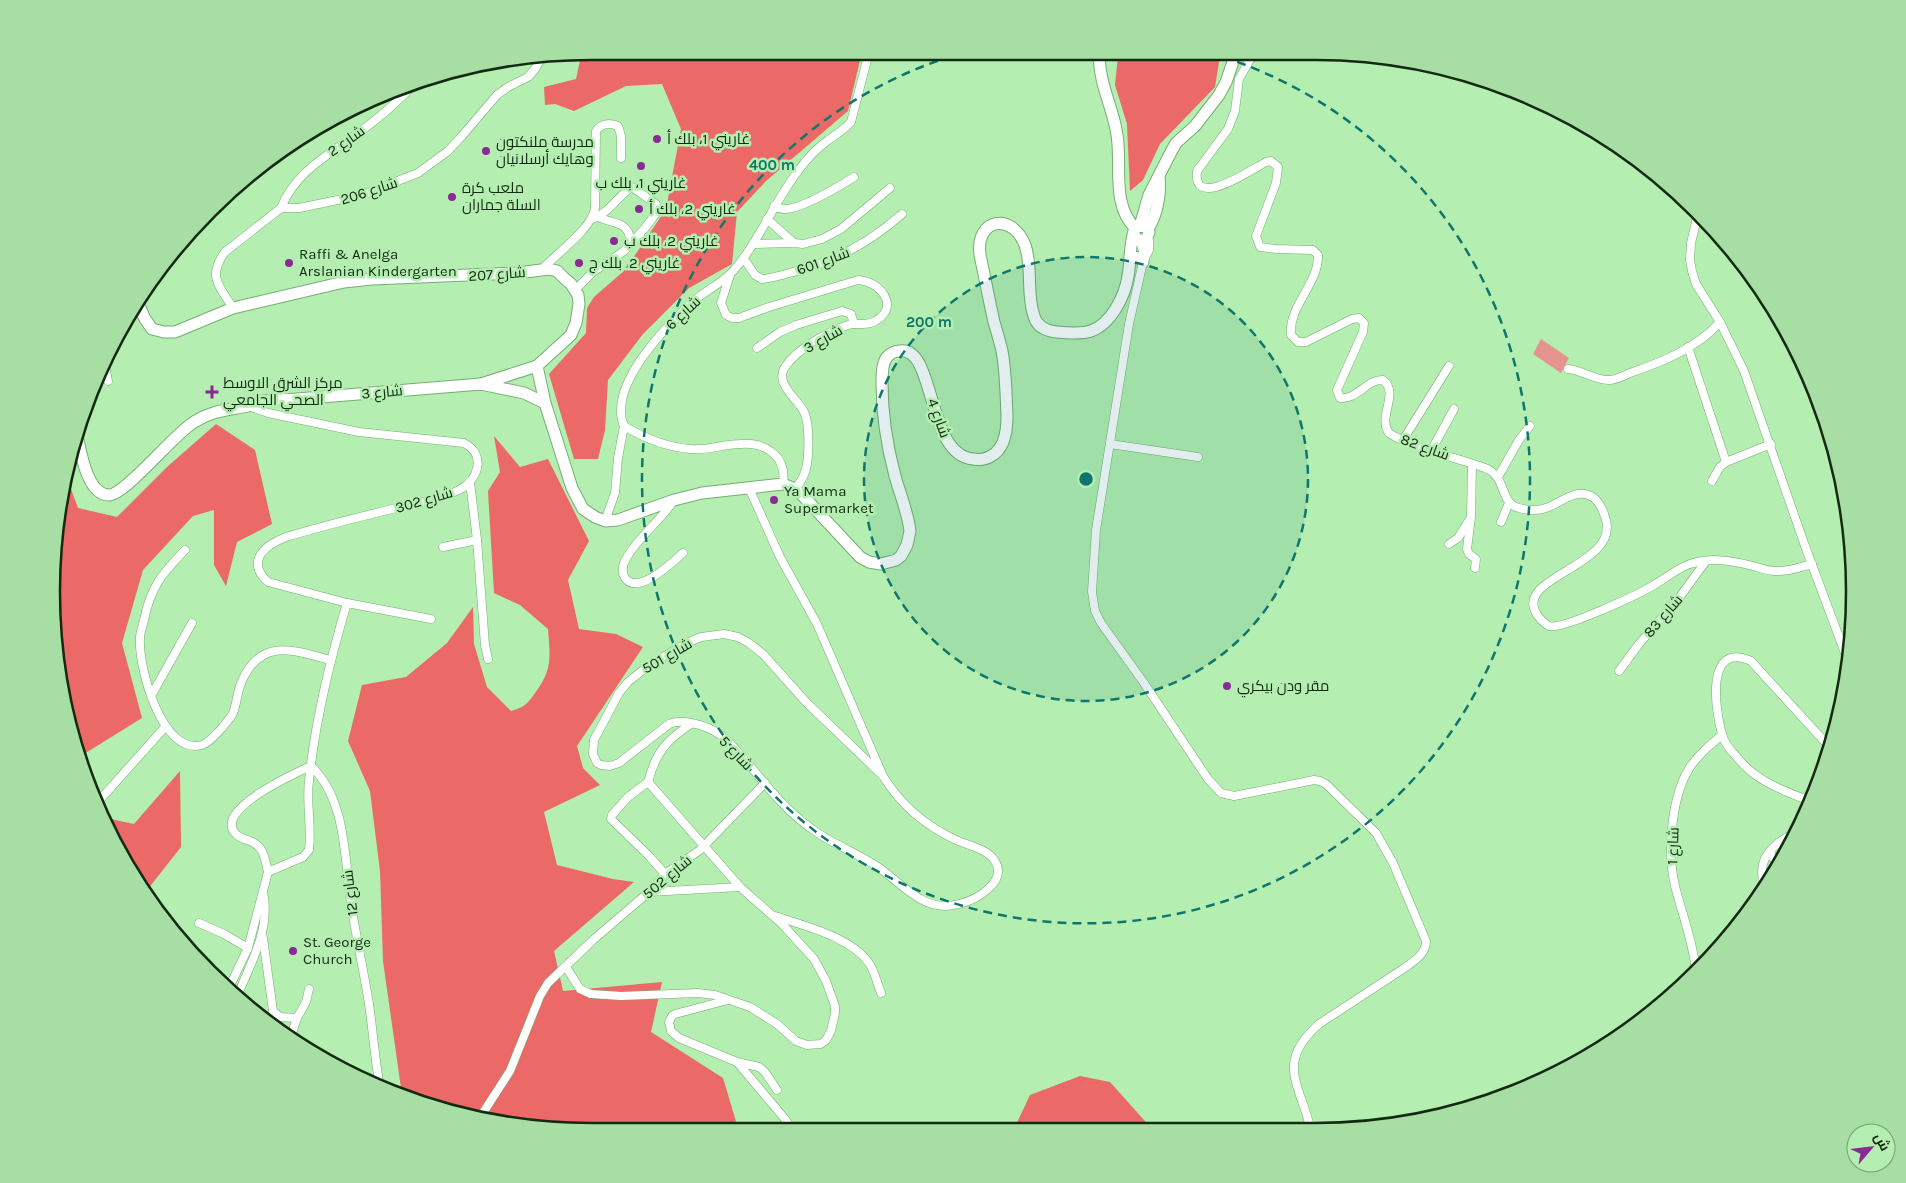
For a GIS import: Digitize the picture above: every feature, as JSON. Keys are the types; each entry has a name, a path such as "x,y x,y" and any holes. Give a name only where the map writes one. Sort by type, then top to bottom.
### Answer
{"street":[{"name":"شارع 6","path":"605,521 615,492 618,458 624,426 621,411 630,376 672,321 697,299 730,275 744,259 774,206 795,175 809,158 850,122 867,60"},
{"path":"1099,60 1101,79 1117,136 1120,194 1127,216 1134,221 1141,232 1144,260 1129,324 1096,530 1092,563 1095,611 1101,623 1144,682 1208,779 1221,793 1234,796 1301,782 1320,781 1326,784 1369,825 1390,857 1426,941 1424,952 1406,967 1320,1024 1309,1033 1299,1047 1295,1055 1294,1078 1309,1123"},
{"name":"شارع 4","path":"749,488 783,484 795,489 865,561 874,564 885,564 891,563 900,556 909,538 909,525 889,449 882,398 884,362 888,356 905,350 912,355 924,373 941,430 951,448 960,457 981,460 992,456 998,450 1006,432 1005,376 1002,351 979,246 982,232 992,224 1007,224 1022,239 1028,262 1034,317 1044,329 1058,332 1092,331 1102,324 1115,309 1125,287 1130,257 1141,232 1152,222 1160,185 1159,177 1176,143 1194,126 1219,95 1234,60"},
{"name":"شارع 82","path":"1250,60 1239,79 1235,111 1228,129 1197,171 1196,178 1200,185 1204,188 1212,189 1266,162 1271,161 1275,164 1278,172 1276,183 1259,226 1256,236 1257,242 1260,247 1313,250 1317,253 1318,259 1316,269 1292,323 1291,335 1298,342 1306,342 1352,319 1359,318 1362,320 1363,332 1337,393 1340,398 1347,398 1376,381 1383,380 1390,392 1384,422 1385,428 1393,435 1431,451 1489,470 1498,477"},
{"name":"شارع 206","path":"281,208 299,208 343,200 412,177 448,151 497,95 508,86 528,77 538,63"},
{"name":"شارع 2","path":"281,208 287,192 313,165 371,124 405,94"},
{"path":"595,218 594,161 596,131 598,128 609,124 618,126 621,136 621,158"},
{"path":"774,206 783,210 801,205 854,177"},
{"path":"481,384 537,366 571,335 575,327 579,304 575,290 593,272 624,251 631,241 646,228 657,212 656,204 632,187 595,218 540,270"},
{"path":"753,244 812,243 841,229 890,188"},
{"path":"141,311 152,329 175,332 233,308 217,283 215,268 217,262 225,252 281,208"},
{"name":"شارع 601","path":"744,259 755,275 762,279 797,271 847,254 875,237 902,214"},
{"path":"595,218 626,227 631,241"},
{"path":"768,219 794,243"},
{"path":"1696,222 1691,243 1690,260 1696,284 1720,322 1744,370 1843,647"},
{"path":"1130,257 1144,260"},
{"name":"شارع 207","path":"233,308 344,282 372,279 518,274 540,270 557,271 575,290"},
{"name":"شارع 3","path":"730,275 721,303 726,314 739,318 851,282 866,280 873,283 884,293 887,308 884,314 874,323 866,325 854,324 832,332 804,348 791,359 783,370 782,380 784,385 807,418 808,459 802,480 795,489"},
{"path":"757,348 780,332 796,325 842,311 851,314 854,324"},
{"path":"1568,369 1582,371 1610,380 1660,362 1712,331 1720,322"},
{"path":"1688,347 1726,462"},
{"path":"537,366 545,403 576,497 583,509 595,517 605,521 632,516 674,500 702,493 749,488"},
{"path":"1403,440 1449,366"},
{"path":"107,373 108,381"},
{"path":"481,384 524,393 545,403"},
{"name":"شارع 3","path":"80,448 86,474 94,486 100,492 109,495 116,494 193,422 224,409 248,406 268,400 481,384"},
{"name":"شارع 302","path":"248,406 268,413 359,432 464,443 473,449 478,463 476,474 470,482 459,490 286,537 267,546 261,554 258,564 259,569 268,582 347,603 431,620"},
{"name":"شارع 3","path":"77,458 82,475 89,489 100,498 109,500 117,498 124,495 146,476 166,454 190,433 224,409"},
{"path":"1431,451 1454,409"},
{"path":"624,426 647,438 687,449 706,449 740,444 761,447 774,453 782,462 783,484"},
{"path":"1501,522 1508,503 1498,477 1519,440 1530,426"},
{"path":"1110,444 1198,457"},
{"path":"1712,482 1720,467 1726,462 1770,444"},
{"path":"1472,464 1471,518 1467,549 1469,554 1476,559 1475,568"},
{"path":"470,482 488,660"},
{"name":"شارع 5","path":"691,724 719,734 793,814 812,829 878,867 924,902 944,907 959,904 980,895 995,883 998,873 996,862 990,854 954,839 915,814 892,790 883,776 817,624 780,558 749,488"},
{"path":"1508,503 1519,508 1540,510 1571,495 1583,494 1590,496 1600,504 1607,521 1607,532 1601,546 1570,569 1547,582 1534,598 1533,604 1536,614 1549,626 1568,623 1641,592 1683,567 1706,561 1727,561 1776,571 1812,564"},
{"path":"674,500 668,510 624,562 622,572 630,582 640,582 662,572 683,553"},
{"path":"1449,544 1458,538 1471,518"},
{"path":"443,547 477,540"},
{"path":"186,550 162,575 152,590 140,638 143,668 152,696 165,727 175,737 191,746 203,744 218,732 233,714 241,684 251,664 263,654 276,651 298,651 330,660"},
{"name":"شارع 83","path":"1619,671 1638,644 1679,598 1706,561"},
{"path":"268,872 271,869 303,857 309,850 308,793 311,766 330,660 347,603"},
{"path":"152,696 192,623"},
{"name":"شارع 501","path":"691,724 677,722 669,724 620,763 603,766 597,763 594,758 592,745 596,734 628,682 648,666 688,643 701,637 724,634 738,637 763,654 806,702 883,776"},
{"path":"1804,799 1772,786 1752,773 1735,756 1722,735 1716,692 1717,673 1721,665 1735,657 1744,657 1758,666 1825,740"},
{"path":"665,874 611,819 612,815 625,800 648,782 653,764 664,746 691,724"},
{"path":"101,798 165,727"},
{"name":"شارع 1","path":"1695,962 1672,870 1672,837 1676,805 1684,779 1698,757 1722,735"},
{"path":"232,982 248,948 268,872 261,848 238,836 234,831 233,822 240,808 251,798 311,766"},
{"name":"شارع 12","path":"311,766 320,774 325,784 343,833 350,898 364,972 379,1079"},
{"path":"484,1112 510,1071 540,996 553,978 566,967 580,989 590,994 628,996 698,993 715,995 750,1006 777,1024 796,1041 808,1045 821,1044 826,1040 831,1031 835,1006 826,981 805,948 774,916 740,887 648,782"},
{"name":"شارع 502","path":"566,967 593,940 649,892 665,874 704,845 765,783"},
{"path":"1763,876 1763,864 1770,852 1778,843 1784,840"},
{"path":"1770,852 1774,859"},
{"path":"649,892 740,887"},
{"path":"264,892 265,916 263,934 273,1011 280,1017 297,1018"},
{"path":"774,916 828,935 856,949 870,965 881,993"},
{"path":"199,923 224,934 248,948"},
{"path":"239,989 263,934"},
{"path":"235,986 248,968"},
{"path":"293,1031 306,1002 309,989"},
{"path":"728,1000 672,1016 669,1022 671,1031 680,1038 737,1062 759,1067 770,1077 777,1090"},
{"path":"737,1062 787,1123"}],"shaded area":[{"path":"580,60 860,60 848,111 766,181 737,212 732,264 689,288 643,334 608,380 605,430 598,459 574,459 549,374 586,333 587,308 594,297 625,270 666,209 681,129 662,84 626,86 574,111 555,104 545,105 544,87 576,79"},
{"path":"1118,60 1219,60 1215,87 1160,144 1143,180 1130,191 1127,124 1115,85"},
{"path":"1541,339 1569,358 1561,373 1533,354"},
{"path":"216,424 255,450 272,524 237,542 226,586 214,565 214,510 193,516 143,570 122,643 142,718 85,753 70,695 61,626 61,557 70,487 78,508 117,517 167,467"},
{"path":"494,436 520,467 548,459 589,541 568,580 579,629 616,634 643,647 577,746 583,768 600,785 544,812 557,865 613,879 634,882 554,951 563,991 662,982 651,1032 723,1078 736,1123 557,1122 488,1113 454,1105 401,1088 383,961 380,871 370,791 348,741 362,685 406,677 447,643 473,607 474,644 487,687 511,711 520,708 528,702 541,685 548,670 550,655 548,629 520,605 494,593 488,491 500,472"},
{"path":"180,771 181,847 150,887 131,857 111,819 134,824"},
{"path":"1080,1076 1110,1082 1147,1123 1017,1123 1030,1095"}],"place":[{"name":"غاريني 1، بلك أ","path":"657,139"},
{"name":"مدرسة ملنكتون وهايك أرسلانيان","path":"486,151"},
{"name":"غاريني 1، بلك ب","path":"641,166"},
{"name":"ملعب كرة السلة جماران","path":"452,197"},
{"name":"غاريني 2، بلك أ","path":"639,209"},
{"name":"غاريني 2، بلك ب","path":"614,241"},
{"name":"Raffi & Anelga Arslanian Kindergarten","path":"289,263"},
{"name":"غاريني 2، بلك ج","path":"579,263"},
{"name":"مركز الشرق الاوسط الصحي الجامعي","path":"212,392"},
{"name":"Ya Mama Supermarket","path":"774,500"},
{"name":"مقر ودن بيكري","path":"1227,686"},
{"name":"St. George Church","path":"293,951"}]}
